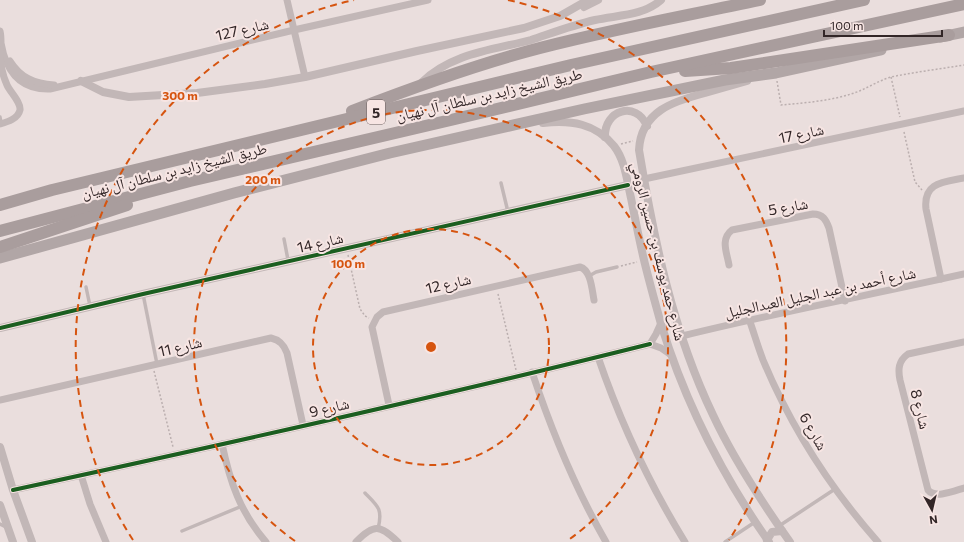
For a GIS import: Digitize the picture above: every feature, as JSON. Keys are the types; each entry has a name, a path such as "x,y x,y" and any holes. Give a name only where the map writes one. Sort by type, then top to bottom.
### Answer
{"highway":[{"name":"5","path":"319,126 418,86 486,63 565,42 760,0"},
{"name":"طريق الشيخ زايد بن سلطان آل نهيان","path":"0,205 52,190 571,65 864,0"},
{"name":"طريق الشيخ زايد بن سلطان آل نهيان","path":"0,231 190,181 455,120 651,72 964,4"},
{"path":"651,72 730,68 949,35"},
{"path":"0,247 124,206 190,181"}],"main road":[{"path":"0,258 241,191 383,155 574,111 689,87 776,73 964,32"}],"street":[{"path":"287,0 305,77"},
{"name":"شارع 127","path":"0,31 1,42 14,68 26,78 42,84 62,85 428,0"},
{"path":"572,11 588,0"},
{"path":"81,81 103,92 129,97 177,95 232,89 305,77 524,28 549,21 598,0"},
{"path":"643,11 651,0"},
{"path":"418,86 439,69 464,56 525,41 595,20 643,11 656,5 661,0"},
{"path":"0,121 16,117 20,109 19,104 10,90 4,76 0,56 1,42"},
{"name":"شارع حمد يوسف بن حسين الرومي","path":"776,73 673,102 660,111 646,126 639,150 660,258 682,336 702,391 724,437 749,482 790,542"},
{"path":"605,137 607,122 618,113 628,111 637,114 644,121 646,126"},
{"name":"شارع 17","path":"644,179 964,111"},
{"name":"شارع حمد يوسف بن حسين الرومي","path":"514,125 571,122 586,126 605,137 613,146 623,163 644,261 671,355 688,397 716,456 768,541"},
{"path":"941,279 925,202 927,194 932,187 964,178"},
{"name":"شارع 14","path":"0,327 628,185"},
{"name":"شارع 5","path":"729,266 725,242 727,235 732,230 813,214 820,215 825,218 829,228 845,301"},
{"name":"شارع 12","path":"374,320 384,312 580,267 586,270 589,277"},
{"name":"شارع أحمد بن عبد الجليل العبدالجليل","path":"682,336 750,319 845,301 964,274"},
{"path":"589,277 594,300"},
{"name":"شارع 6","path":"750,319 763,358 776,389 806,445 835,489 860,522 878,542"},
{"path":"374,320 372,334 389,406"},
{"path":"661,323 650,344 661,348 671,355"},
{"name":"شارع 11","path":"0,400 266,339 276,339 282,344 287,353 303,425"},
{"name":"شارع 8","path":"964,342 908,354 902,359 899,368 900,380 928,490 930,493 936,494 964,488"},
{"name":"شارع 9","path":"13,490 389,406 650,344"},
{"path":"598,357 628,436 649,480 685,542"},
{"path":"532,372 542,403 562,453 606,542"},
{"path":"222,444 228,474 242,506 254,527 266,542"},
{"path":"0,447 13,490 32,542"},
{"path":"81,475 90,504 106,542"},
{"path":"0,505 13,542"},
{"path":"755,522 765,519 769,513"},
{"path":"768,541 772,532 780,528"},
{"path":"356,542 366,532 378,529 387,532 398,542"}],"lane":[{"path":"501,183 508,212"},
{"path":"284,238 288,262"},
{"path":"589,277 596,272 617,267"},
{"path":"86,287 90,307"},
{"path":"143,294 155,365"},
{"path":"780,528 835,489"},
{"path":"365,492 379,510 380,515 378,529"},
{"path":"182,531 242,506"},
{"path":"725,542 755,522"},
{"path":"0,524 8,529"}],"path":[{"path":"776,73 781,105 850,94 891,77 964,65"},
{"path":"891,77 915,182 922,191 927,194"},
{"path":"613,146 641,139"},
{"path":"347,248 360,309 365,316 374,320"},
{"path":"617,267 644,261"},
{"path":"496,286 517,376"},
{"path":"155,365 175,455"}],"cycle path":[{"path":"0,328 143,294 628,185"},
{"path":"13,490 332,420 650,344"}]}
